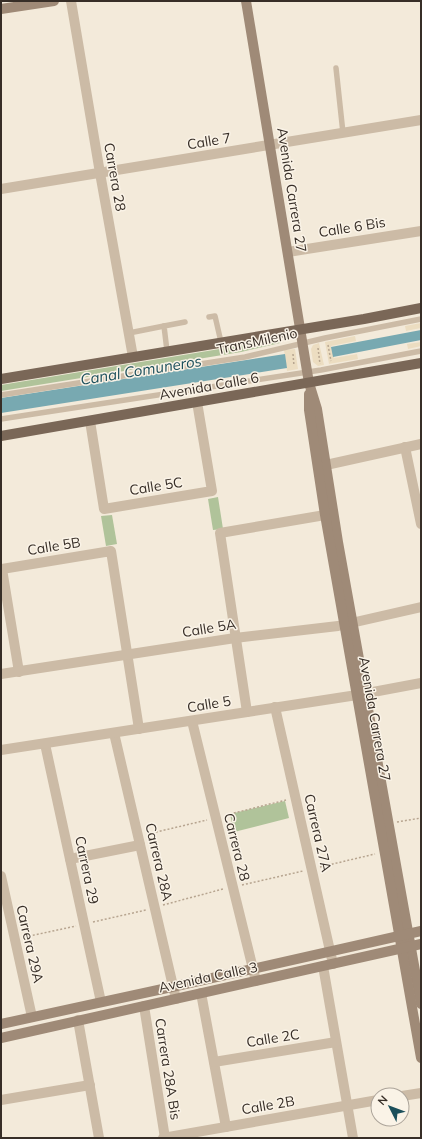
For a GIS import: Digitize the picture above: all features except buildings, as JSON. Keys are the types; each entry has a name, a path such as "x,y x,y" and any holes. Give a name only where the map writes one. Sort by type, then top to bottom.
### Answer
{"main road":[{"path":"1,10 54,1"},
{"name":"Avenida Carrera 27","path":"246,1 307,372 317,409 348,624"},
{"path":"1,379 421,308"},
{"name":"Avenida Calle 6","path":"1,436 421,363"},
{"name":"Avenida Carrera 27","path":"309,383 309,410 325,515 388,824 421,1058"},
{"name":"Avenida Carrera 27","path":"361,694 384,852 404,935"},
{"name":"Avenida Calle 3","path":"1,1024 174,987 421,931"},
{"name":"Avenida Calle 3","path":"1,1038 421,944"},
{"name":"Avenida Carrera 27","path":"406,948 421,1004"}],"street":[{"name":"Carrera 28","path":"71,1 133,357"},
{"name":"Calle 7","path":"1,189 421,120"},
{"name":"Calle 6 Bis","path":"288,252 421,231"},
{"name":"Calle 5C","path":"90,421 104,509 212,492 197,402"},
{"path":"326,465 421,444"},
{"path":"405,447 421,524"},
{"path":"247,712 220,533 325,515"},
{"name":"Calle 5B","path":"19,672 2,569 111,551 128,654"},
{"name":"Calle 5A","path":"1,674 235,638 348,624 421,607"},
{"path":"128,654 139,729"},
{"name":"Calle 5","path":"1,750 192,721 421,683"},
{"name":"Carrera 27A","path":"275,707 330,952 328,965 336,1042 352,1138"},
{"name":"Carrera 28","path":"192,721 256,981"},
{"name":"Carrera 28A","path":"114,733 176,999"},
{"name":"Carrera 29","path":"46,744 101,1002"},
{"path":"70,859 140,845"},
{"name":"Carrera 29A","path":"1,876 4,906 15,939 32,1017"},
{"path":"201,993 226,1127"},
{"name":"Carrera 28A Bis","path":"144,1006 164,1138"},
{"path":"78,1020 99,1138"},
{"name":"Calle 2C","path":"214,1062 336,1042"},
{"path":"1,1100 90,1085"},
{"path":"410,1095 421,1093"},
{"name":"Calle 2B","path":"164,1138 370,1101"}],"lane":[{"path":"336,68 343,133"},
{"path":"209,317 215,316 220,342"},
{"name":"TransMilenio","path":"1,395 245,357 421,319"},
{"path":"129,333 185,322"},
{"path":"164,326 167,351"},
{"path":"1,419 286,376 421,351"}],"path":[{"path":"317,344 320,366"},
{"path":"328,344 331,361"},
{"path":"292,349 295,370"},
{"path":"388,824 421,818"},
{"path":"15,939 155,908 233,887 384,852"}],"green space":[{"path":"280,339 280,343 241,352 1,391 1,385"},
{"path":"218,497 223,529 213,530 208,499"},
{"path":"112,515 117,544 106,546 101,516"},
{"path":"285,801 289,818 234,832 230,814"}],"shaded area":[{"path":"421,323 421,328 406,331 405,326"},
{"path":"355,336 356,341 331,346 334,358 357,354 358,359 329,364 325,342"},
{"path":"421,342 421,346 408,349 407,344"},
{"path":"319,343 324,365 318,366 313,362 311,349 313,345"},
{"path":"295,349 298,369 287,371 284,350"}],"water":[{"path":"421,330 421,340 333,357 331,347"},
{"path":"285,354 287,368 1,413 1,398"}],"water label":[{"name":"Canal Comuneros","path":"141,370"}]}
